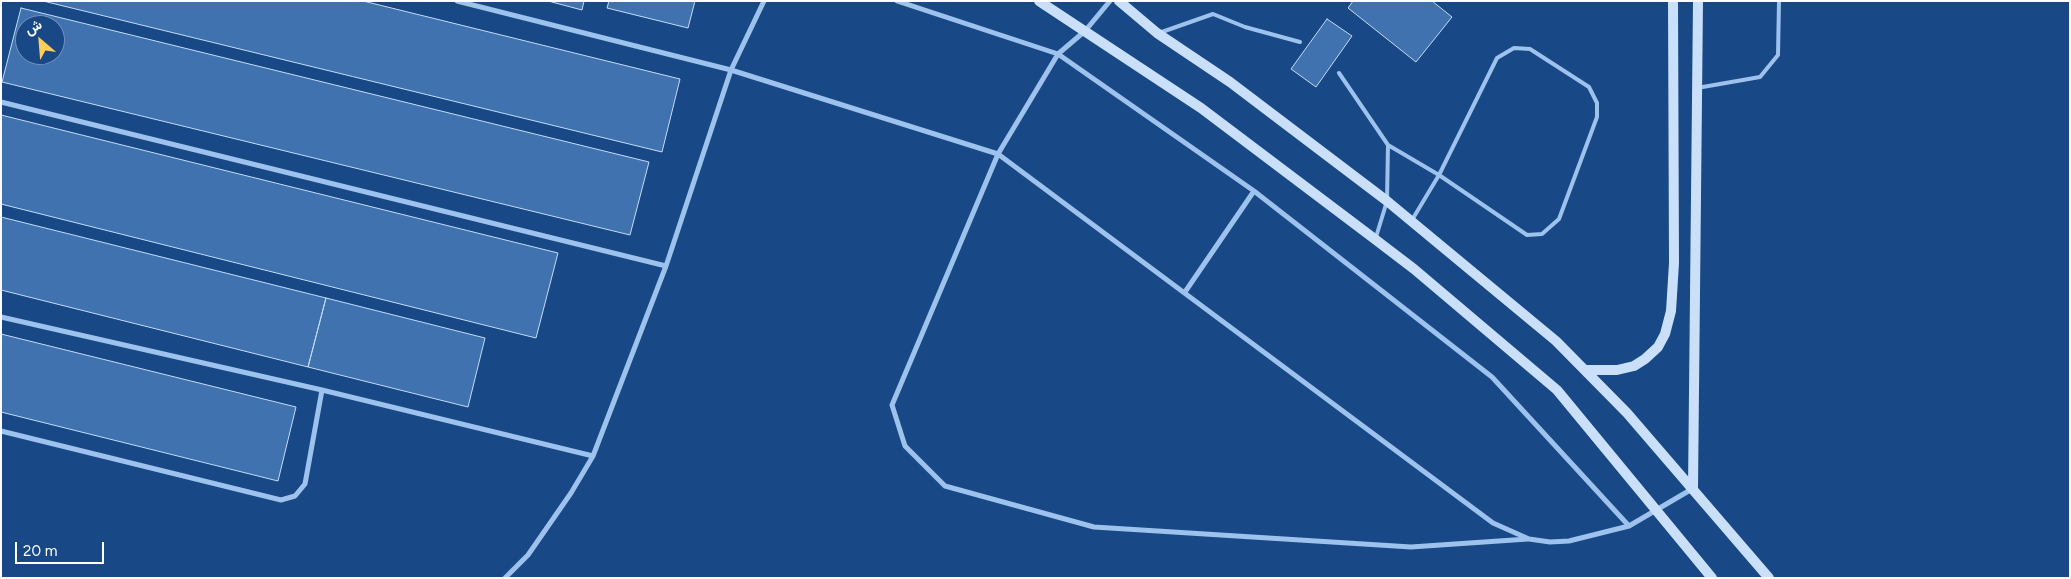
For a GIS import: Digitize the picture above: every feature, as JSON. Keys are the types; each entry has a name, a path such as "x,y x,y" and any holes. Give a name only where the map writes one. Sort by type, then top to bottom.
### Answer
{"main road":[{"path":"1039,1 1201,108 1414,269 1557,390 1712,578"},
{"path":"1119,1 1158,33 1230,82 1387,201 1556,341 1627,413 1769,578"},
{"path":"1585,370 1617,370 1634,366 1658,347 1665,334 1669,318 1674,264 1673,1"},
{"path":"1693,488 1698,1"}],"street":[{"path":"457,1 731,70 998,154 1492,523 1529,539"},
{"path":"505,578 528,555 571,493 593,456 666,266 731,70 764,1"},
{"path":"897,1 1058,54 1254,191 1492,377 1629,526"},
{"path":"1110,1 1086,31 1058,54 998,154 892,405 905,446 945,486 1094,527 1411,547 1529,539 1569,542 1629,526 1693,488"},
{"path":"1,102 666,266"},
{"path":"1185,292 1254,191"},
{"path":"1,317 322,390 593,456"},
{"path":"1,431 281,500 295,496 305,484 322,390"}],"lane":[{"path":"1698,88 1760,77 1778,55 1779,1"},
{"path":"1158,33 1213,14 1246,27 1300,42"},
{"path":"1339,73 1388,146 1439,175 1526,235 1542,234 1559,219 1597,117 1597,103 1589,87 1530,49 1514,48 1497,58 1439,175 1412,221"},
{"path":"1376,240 1387,201 1388,146"}],"building":[{"path":"43,1 363,1 680,79 662,152"},
{"path":"548,1 584,1 582,10"},
{"path":"609,1 695,1 688,28 607,8"},
{"path":"1353,1 1432,1 1452,17 1416,62 1348,8"},
{"path":"21,8 50,15 19,15"},
{"path":"65,19 649,162 630,235 2,82 15,31 15,65 65,65"},
{"path":"1327,19 1352,36 1316,87 1291,69"},
{"path":"1,115 558,253 536,338 1,204"},
{"path":"1,217 326,298 308,367 1,290"},
{"path":"326,298 485,338 468,407 308,367"},
{"path":"1,334 296,407 278,481 1,412"}]}
